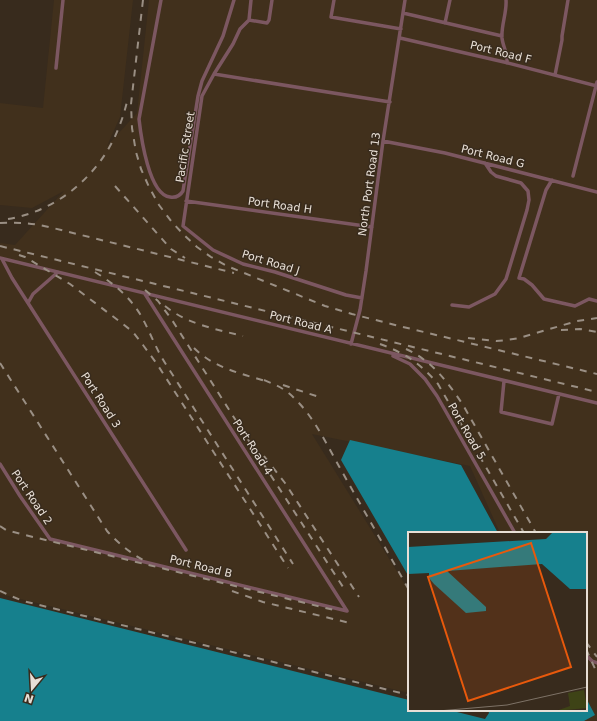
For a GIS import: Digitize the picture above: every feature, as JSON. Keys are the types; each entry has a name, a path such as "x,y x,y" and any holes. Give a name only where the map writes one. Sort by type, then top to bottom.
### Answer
{"lane":[{"path":"56,68 63,0"},
{"path":"161,0 139,119 149,169 155,184 158,190 164,195 167,197 173,197 179,196 183,191 198,96 202,81 223,36 234,0"},
{"path":"251,0 249,20 267,23 269,20 272,0"},
{"path":"334,0 331,17 401,29"},
{"name":"North Port Road 13","path":"351,344 362,298 383,141 405,0"},
{"path":"445,23 450,0"},
{"path":"506,0 507,8 502,36 503,46 508,59 507,63"},
{"path":"555,75 568,0"},
{"path":"403,14 502,36"},
{"name":"Pacific Street","path":"183,226 202,96 233,44 240,29 249,20"},
{"name":"Port Road F","path":"400,38 597,84"},
{"path":"214,74 390,102"},
{"path":"573,176 597,84"},
{"name":"Port Road G","path":"383,141 445,153 597,192"},
{"path":"452,305 469,307 495,294 506,279 527,210 529,200 528,191 521,183 496,176 491,172 485,163"},
{"path":"552,180 546,190 519,278 524,279 532,285 544,299 575,306 589,299 597,301"},
{"name":"Port Road H","path":"186,201 372,227"},
{"name":"Port Road J","path":"183,226 213,250 243,264 275,272 346,295 362,298"},
{"name":"Port Road A","path":"1,258 597,404"},
{"name":"Port Road 3","path":"1,258 12,278 186,550"},
{"path":"28,303 33,294 58,272"},
{"name":"Port Road 4","path":"145,294 347,610"},
{"name":"Port Road 5","path":"387,353 410,364 425,379 514,532"},
{"path":"504,381 501,412 508,414 552,424 559,394"},
{"name":"Port Road 2","path":"0,464 20,496 50,538"},
{"name":"Port Road B","path":"50,538 347,610"},
{"path":"587,656 592,661 597,663"}],"shaded area":[{"path":"54,0 133,0 120,117 107,146 137,113 149,0 597,0 597,721 582,721 586,711 587,711 587,532 500,532 470,466 312,434 408,589 408,693 0,594 0,243 15,245 64,191 32,208 0,205 0,103 43,108"}],"water":[{"path":"350,440 461,465 497,532 408,532 408,575 341,460"},
{"path":"0,598 408,700 408,711 453,711 485,719 489,713 488,711 587,711 587,700 595,715 584,721 0,721"}],"railway":[{"path":"143,0 131,104 132,128 136,152 141,169 159,205 171,221 197,247 227,266 325,306 395,325 597,374"},
{"path":"8,219 26,215 44,208 76,188 89,175 111,144 122,120 128,97"},
{"path":"115,186 171,249 185,258"},
{"path":"0,223 24,223 43,226 234,273"},
{"path":"0,246 597,392"},
{"path":"19,255 25,257 70,284 133,332 157,364 288,568"},
{"path":"95,272 120,290 136,307 144,320 163,360 293,564"},
{"path":"145,290 158,301 172,320 343,587"},
{"path":"165,306 192,322 243,336"},
{"path":"468,338 496,341 507,340 519,338 577,321 597,318"},
{"path":"561,330 580,329 597,332"},
{"path":"380,344 405,355 419,365 438,384 523,532"},
{"path":"194,348 210,361 229,370 269,382"},
{"path":"406,349 431,365 457,396 535,532"},
{"path":"0,363 107,531 124,548 145,561"},
{"path":"264,380 281,388 292,396 308,414 325,441 408,588"},
{"path":"283,385 319,397"},
{"path":"264,456 285,483 359,597"},
{"path":"0,526 6,530 25,535 338,611"},
{"path":"0,591 23,601 408,695"},
{"path":"232,591 263,602 350,623"},
{"path":"587,643 597,657"},
{"path":"587,651 597,673"}]}
